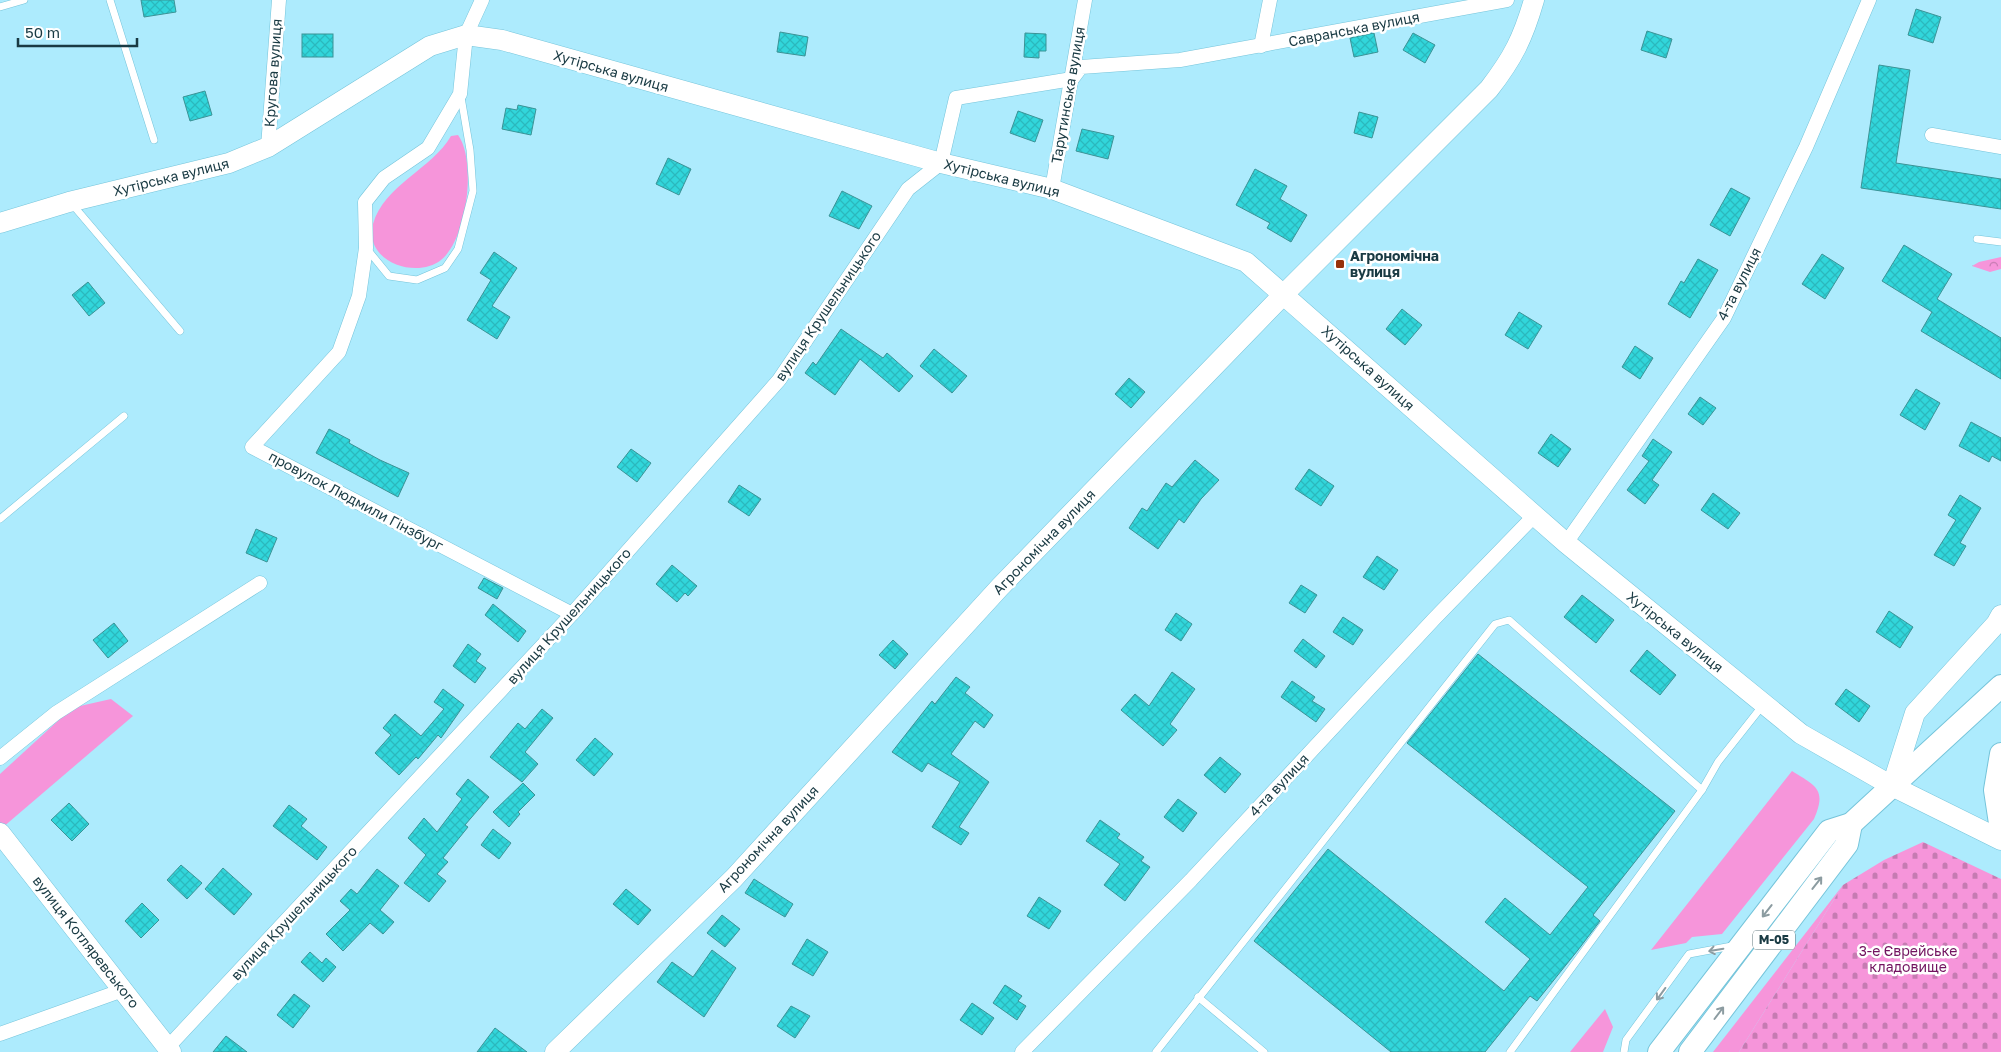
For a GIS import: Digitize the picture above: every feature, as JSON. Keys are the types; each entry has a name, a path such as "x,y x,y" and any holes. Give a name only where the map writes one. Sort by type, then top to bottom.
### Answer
{"main road":[{"name":"Агрономічна вулиця","path":"556,1052 734,878 1000,587 1284,294 1489,89 1510,61 1526,30 1534,0"},
{"name":"Хутірська вулиця","path":"0,222 69,202 229,163 268,147 430,46 466,35 502,40 941,164 1052,189 1246,262 1534,516 1802,734 1892,786 2001,840"},
{"path":"1892,786 1915,713 1996,624 2001,615"},
{"name":"М-05","path":"1659,1052 1829,831 1851,824 2001,686"},
{"path":"2001,754 1995,790 2001,830"},
{"name":"М-05","path":"1690,1052 1847,844 1851,824"},
{"name":"вулиця Котляревського","path":"0,833 170,1050"}],"street":[{"name":"Кругова вулиця","path":"268,147 279,0"},
{"name":"провулок Людмили Гінзбург","path":"482,0 466,35 460,94 428,148 384,178 365,202 366,248 358,296 339,352 252,447 572,614"},
{"name":"Тарутинська вулиця","path":"1052,189 1084,0"},
{"path":"1261,46 1270,0"},
{"name":"Савранська вулиця","path":"941,164 956,98 1072,79 1081,67 1180,60 1507,0"},
{"name":"4-та вулиця","path":"1566,543 1724,318 1806,147 1869,0"},
{"path":"1932,135 2001,147"},
{"name":"вулиця Крушельницького","path":"170,1050 572,614 779,380 908,189 941,164"},
{"name":"4-та вулиця","path":"1022,1052 1191,880 1434,618 1534,516"},
{"path":"0,758 56,712 260,583"},
{"path":"0,1034 123,990"}],"lane":[{"path":"0,7 24,0"},
{"path":"110,0 154,140"},
{"path":"366,248 389,276 417,280 445,268 458,249 473,192 470,150 460,94"},
{"path":"69,202 180,331"},
{"path":"1977,240 2001,242"},
{"path":"0,519 124,416"},
{"path":"1156,1052 1495,624 1509,620 1702,790"},
{"path":"1510,1052 1702,790 1718,762 1764,704"},
{"path":"1624,1052 1626,1040 1690,954 1742,945"},
{"path":"1198,998 1264,1052"}],"green space":[{"path":"458,135 464,147 468,181 463,219 450,250 441,260 430,266 406,267 394,263 384,257 376,248 372,237 373,224 379,210 387,198 443,148 451,136"},
{"path":"2001,257 2001,269 1990,272 1972,266 1979,262"},
{"path":"111,699 133,716 2,828 0,825 0,774 61,718 80,706"},
{"path":"1792,771 1817,789 1819,801 1814,819 1722,934 1692,937 1686,943 1651,950"},
{"name":"3-е Єврейське кладовище","path":"1923,842 2001,879 2001,1052 1739,1052 1843,885 1884,860"},
{"path":"1843,885 1739,1052 1713,1052"},
{"path":"1605,1009 1613,1027 1603,1052 1570,1052"}],"building":[{"path":"141,0 174,0 176,12 144,17"},
{"path":"1916,9 1941,17 1933,43 1908,35"},
{"path":"1647,31 1672,39 1666,58 1641,50"},
{"path":"780,32 808,37 805,56 777,52"},
{"path":"1025,33 1046,34 1046,51 1039,51 1039,58 1024,57"},
{"path":"1374,33 1378,52 1354,57 1350,38"},
{"path":"1413,33 1435,45 1425,63 1403,50"},
{"path":"302,34 333,34 333,57 302,57"},
{"path":"1879,65 1910,70 1896,163 2001,179 2001,209 1861,188"},
{"path":"205,91 212,115 190,121 183,97"},
{"path":"518,105 536,109 531,135 502,129 506,108 517,110"},
{"path":"1018,111 1043,120 1035,142 1010,133"},
{"path":"1359,112 1378,117 1372,138 1354,133"},
{"path":"1082,129 1114,136 1108,159 1076,151"},
{"path":"668,158 691,169 679,195 656,184"},
{"path":"1255,169 1287,186 1280,199 1307,215 1291,242 1267,228 1270,223 1236,205"},
{"path":"1731,188 1750,198 1730,236 1710,225"},
{"path":"842,191 872,206 859,229 829,216"},
{"path":"1904,245 1952,274 1937,299 2001,338 2001,379 1921,331 1932,312 1882,281"},
{"path":"494,252 517,268 492,306 510,317 497,339 467,320 491,280 480,273"},
{"path":"1822,254 1844,268 1825,299 1802,284"},
{"path":"1698,259 1718,270 1690,318 1668,304 1681,281 1684,283"},
{"path":"88,282 105,303 89,316 72,295"},
{"path":"1402,309 1422,325 1405,345 1386,329"},
{"path":"1519,312 1542,326 1528,349 1505,335"},
{"path":"841,329 883,358 887,353 913,376 899,392 860,359 835,395 805,373 813,362 816,365"},
{"path":"1635,346 1653,358 1640,379 1622,367"},
{"path":"934,349 967,376 952,393 920,366"},
{"path":"1129,378 1145,392 1131,408 1115,394"},
{"path":"1916,389 1940,403 1925,430 1900,415"},
{"path":"1700,397 1716,408 1703,425 1688,414"},
{"path":"1971,422 2001,438 2001,461 1992,456 1989,462 1959,446"},
{"path":"329,429 350,440 349,443 409,473 398,497 316,453"},
{"path":"1551,434 1571,449 1558,467 1538,453"},
{"path":"1653,439 1672,452 1652,480 1659,485 1645,504 1627,490 1649,461 1642,456"},
{"path":"631,449 651,463 637,482 617,467"},
{"path":"1195,460 1219,480 1201,499 1184,523 1179,519 1158,549 1129,528 1142,508 1147,511 1166,483 1172,487"},
{"path":"1309,469 1334,486 1321,506 1295,489"},
{"path":"739,485 761,499 749,516 728,502"},
{"path":"1713,493 1740,513 1728,529 1701,510"},
{"path":"1960,495 1981,508 1960,543 1966,546 1954,566 1934,555 1956,520 1948,515"},
{"path":"256,529 277,538 267,562 246,553"},
{"path":"1377,556 1398,570 1384,590 1363,577"},
{"path":"672,565 697,586 688,596 685,593 677,602 656,584"},
{"path":"484,578 503,588 497,599 478,588"},
{"path":"1301,585 1317,595 1305,613 1289,603"},
{"path":"1582,595 1614,620 1596,643 1564,617"},
{"path":"493,604 526,631 518,642 485,615"},
{"path":"1889,611 1913,627 1900,648 1876,632"},
{"path":"1176,613 1192,624 1181,641 1165,630"},
{"path":"1343,617 1363,630 1353,645 1333,632"},
{"path":"114,623 128,641 108,658 93,640"},
{"path":"1303,639 1325,656 1316,668 1294,651"},
{"path":"893,640 908,654 895,669 879,655"},
{"path":"468,644 481,654 476,661 486,668 475,683 453,666"},
{"path":"1647,650 1676,675 1660,695 1630,671"},
{"path":"1478,654 1675,811 1593,915 1600,921 1578,950 1537,1001 1530,996 1485,1052 1391,1052 1254,941 1328,849 1504,991 1530,959 1485,922 1505,898 1550,935 1588,887 1407,743"},
{"path":"1172,672 1195,689 1170,724 1177,730 1163,746 1121,710 1135,694 1149,706"},
{"path":"956,677 970,687 965,693 993,715 984,728 975,721 951,754 989,782 959,827 969,833 961,845 932,827 960,782 928,763 922,772 892,752 932,701 935,704"},
{"path":"1292,681 1315,697 1312,701 1325,709 1316,722 1281,697"},
{"path":"443,689 464,705 441,738 438,735 418,759 416,757 399,775 375,753 391,735 383,728 395,714 421,736 444,709 434,702"},
{"path":"1846,689 1870,706 1859,722 1835,704"},
{"path":"542,709 553,718 525,752 538,764 522,782 490,757 518,723 525,729"},
{"path":"595,738 613,754 594,776 576,760"},
{"path":"1220,757 1241,774 1225,793 1204,775"},
{"path":"468,779 489,797 465,825 468,827 443,858 448,862 437,874 446,881 429,902 404,883 426,855 408,838 424,818 437,832 462,799 456,794"},
{"path":"523,783 535,795 518,812 520,814 509,827 493,812"},
{"path":"1178,799 1197,813 1183,832 1164,817"},
{"path":"69,803 89,824 72,841 51,820"},
{"path":"289,805 307,819 301,826 327,847 317,860 273,826"},
{"path":"1100,820 1120,834 1117,838 1144,857 1141,861 1150,867 1125,901 1104,885 1120,864 1086,841"},
{"path":"493,829 511,843 499,859 481,845"},
{"path":"181,865 202,883 187,899 167,880"},
{"path":"223,868 252,894 234,915 205,889"},
{"path":"377,869 399,886 380,910 394,922 383,934 370,923 343,951 326,934 350,910 340,901 351,889 357,894"},
{"path":"754,879 793,904 785,917 745,893"},
{"path":"626,889 651,910 638,925 613,904"},
{"path":"1039,897 1061,911 1049,929 1027,916"},
{"path":"142,903 159,920 141,938 125,921"},
{"path":"722,915 740,929 725,947 707,933"},
{"path":"807,939 828,952 813,976 792,964"},
{"path":"712,950 736,968 704,1017 657,982 672,962 693,977"},
{"path":"310,952 322,963 326,958 336,967 323,982 301,962"},
{"path":"1005,985 1022,996 1018,1001 1026,1006 1017,1020 993,1003"},
{"path":"294,994 310,1006 293,1028 277,1015"},
{"path":"972,1003 994,1018 982,1035 960,1020"},
{"path":"791,1006 810,1016 795,1038 777,1026"},
{"path":"495,1028 527,1052 477,1052"},
{"path":"226,1036 247,1052 213,1052"}],"place":[{"name":"Агрономічна вулиця","path":"1340,264"}]}
